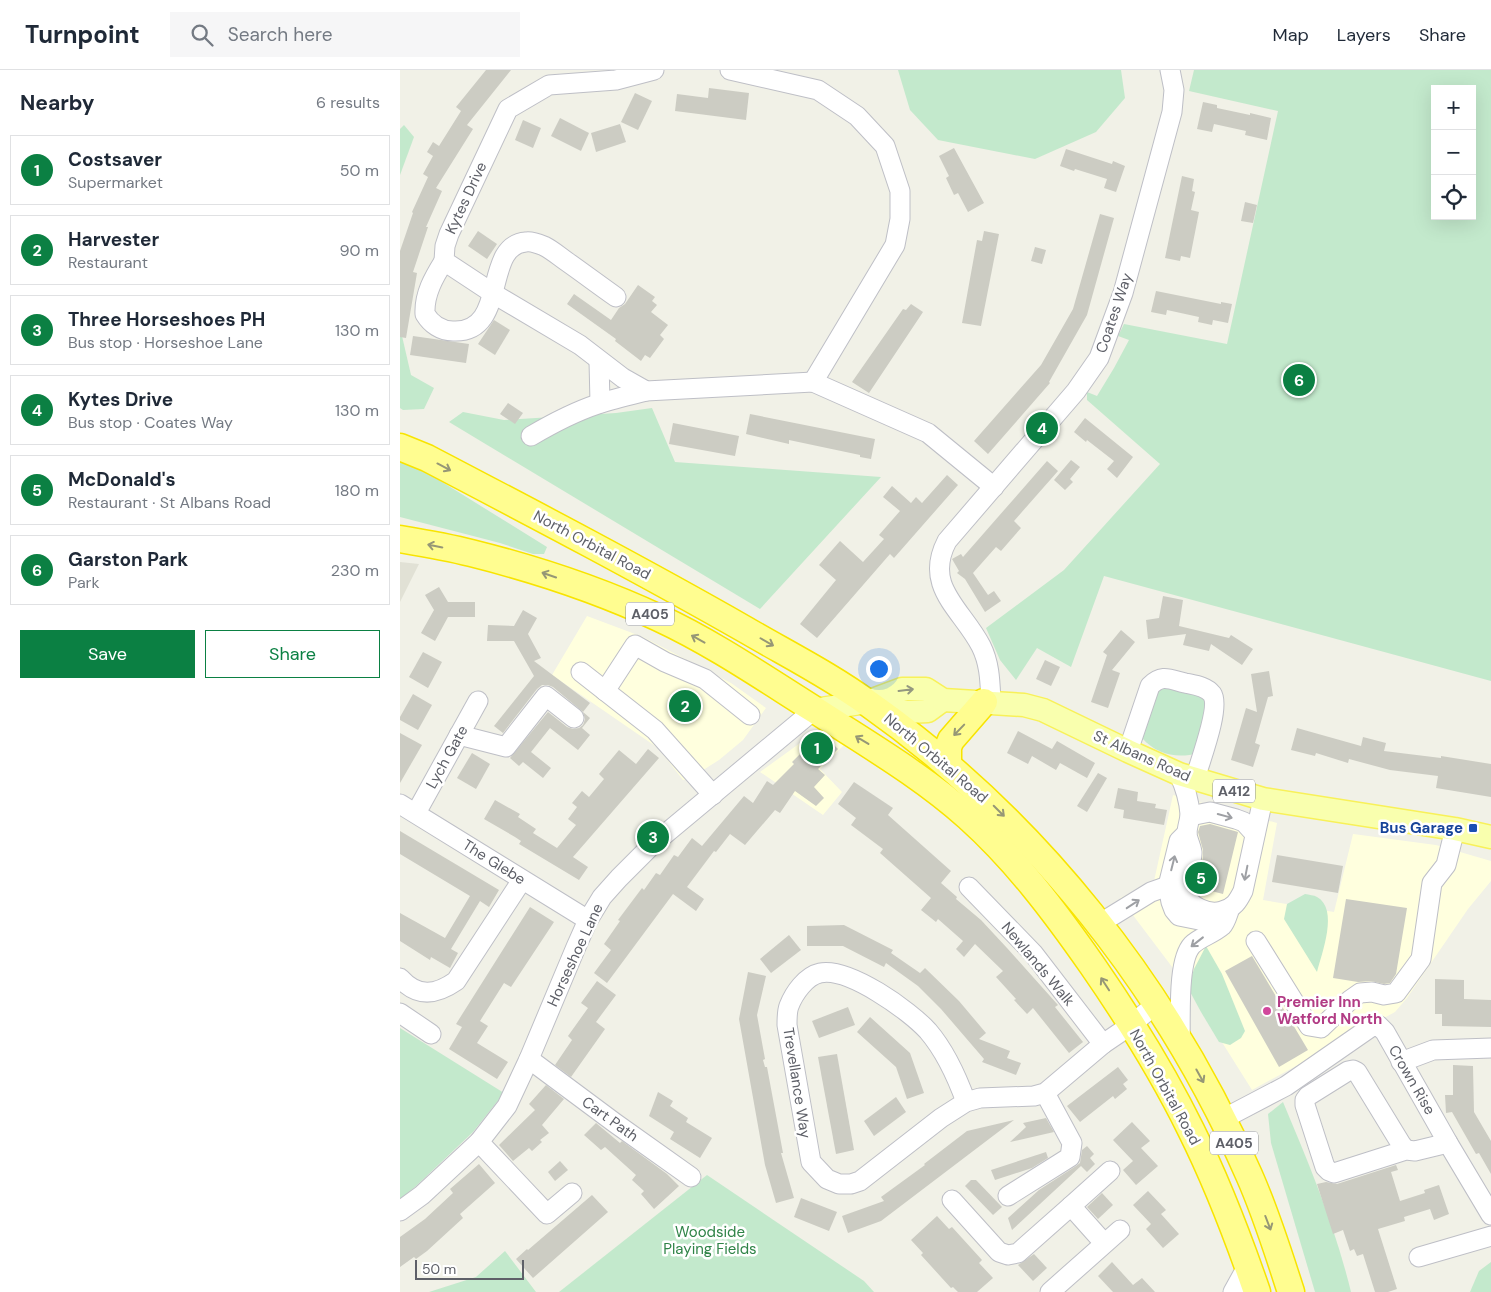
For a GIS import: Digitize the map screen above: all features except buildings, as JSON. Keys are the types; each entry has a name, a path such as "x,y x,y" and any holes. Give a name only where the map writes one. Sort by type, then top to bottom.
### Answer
{"highway":[{"name":"North Orbital Road","path":"400,447 436,462 604,551 815,669 868,702 948,764 981,793 1018,831 1099,924 1180,1041 1223,1118 1250,1176 1273,1234 1292,1292"},
{"name":"North Orbital Road","path":"400,539 469,552 537,571 606,595 661,618 721,652 917,776 969,818 1022,873 1069,931 1131,1025 1191,1130 1222,1198 1257,1292"},
{"path":"725,618 732,641 793,678 814,710"},
{"path":"868,702 893,740 907,752 917,776"},
{"path":"948,764 950,740 987,702"}],"main road":[{"name":"St Albans Road","path":"814,710 868,702 902,689 926,689 942,700 1024,705 1043,710 1187,777 1263,799 1455,829 1491,837"}],"street":[{"path":"730,70 818,90 857,116 885,146 900,191 900,219 895,245 813,382"},
{"name":"Coates Way","path":"987,702 990,669 987,659 981,645 941,584 940,558 947,540 1076,391 1099,358 1123,293 1172,112 1174,90 1170,70"},
{"path":"1174,90 1180,85 1186,70"},
{"name":"Kytes Drive","path":"444,261 445,246 449,234 508,109 560,77 616,80 645,71"},
{"path":"616,297 543,245 527,241 517,244 506,251 494,294 485,314 473,325 462,331 452,331 436,326 425,314 424,306 435,275 444,261 494,294 580,345 599,361 646,391"},
{"path":"599,361 600,403"},
{"path":"531,436 567,416 600,403 646,391 813,382 928,433 994,487"},
{"path":"604,691 635,645 665,662 705,679 750,715"},
{"path":"705,679 721,652"},
{"path":"581,672 655,730 713,795"},
{"path":"1128,751 1150,686 1157,679 1166,678 1205,688 1213,695 1215,704 1212,721 1187,777 1188,824 1192,852 1184,884 1188,900 1198,909 1221,912 1226,917"},
{"path":"459,735 506,747 546,696 574,718"},
{"name":"Lych Gate","path":"408,809 459,735 478,701"},
{"name":"Horseshoe Lane","path":"400,1211 422,1195 479,1142 507,1106 588,920 602,897 652,845 814,710"},
{"path":"1180,1041 1179,997 1188,951 1192,944 1226,917 1238,902 1243,891 1263,799"},
{"name":"The Glebe","path":"408,809 588,920"},
{"path":"1226,917 1178,916 1174,910 1168,886 1179,841 1188,824 1210,812 1244,822 1255,834"},
{"path":"1256,941 1309,1026 1322,1028 1350,1000 1360,993 1372,992 1384,995 1396,993 1421,960 1432,883 1446,865 1455,829"},
{"path":"400,978 415,990 430,993 446,988 456,981 522,880"},
{"path":"1099,924 1151,892 1168,886"},
{"name":"Newlands Walk","path":"969,887 1033,954 1103,1044"},
{"name":"Trevellance Way","path":"966,1102 948,1059 928,1032 908,1012 882,994 852,979 834,974 820,973 809,979 796,991 788,1007 787,1024 811,1162 827,1179 839,1184 850,1184 860,1180 941,1118 966,1102 980,1098 1027,1097 1045,1093"},
{"path":"419,991 402,1014 431,1034"},
{"path":"1008,1196 1070,1157 1072,1143 1045,1093 1103,1044 1131,1025 1156,1004"},
{"name":"Crown Rise","path":"1223,1118 1286,1086 1371,1026 1378,1025 1385,1032 1491,1215"},
{"path":"1401,1062 1433,1050 1491,1048"},
{"path":"1329,1055 1339,1077"},
{"name":"Cart Path","path":"529,1059 691,1177"},
{"path":"1406,1150 1357,1072 1353,1070 1348,1071 1308,1096 1305,1100 1325,1167 1329,1172 1334,1173 1406,1150 1415,1151 1448,1143"},
{"path":"479,1142 547,1214 572,1193"},
{"path":"952,1200 999,1252 1008,1255 1018,1253 1110,1171"},
{"path":"1071,1206 1104,1243"},
{"path":"1050,1292 1120,1230"},
{"path":"1419,1257 1491,1236"},
{"path":"1233,1292 1248,1265"}],"shaded area":[{"path":"400,562 419,564 400,602"},
{"path":"587,616 643,637 731,683 766,708 743,740 719,760 689,779 683,780 658,748 552,675"},
{"path":"823,729 844,745 820,769 842,792 823,815 760,772 814,733"},
{"path":"1173,795 1277,823 1263,900 1334,912 1353,834 1436,845 1491,861 1491,881 1468,909 1407,998 1395,1012 1252,1090 1188,988 1120,898 1154,881"}],"green space":[{"path":"898,70 1121,70 1125,98 1096,132 1035,159 938,140 910,110"},
{"path":"1194,70 1491,70 1491,681 1104,576 1071,667 1037,648 1016,680 1000,660 986,628 1064,570 1160,464 1087,400 1087,392 1097,396 1114,368 1129,340 1118,336 1124,324 1227,344 1278,111 1189,91"},
{"path":"404,125 414,137 400,175 400,129"},
{"path":"400,336 402,336 411,375 434,388 424,409 403,410 400,408"},
{"path":"652,408 675,462 881,477 760,609 449,422 463,412 504,420 616,413"},
{"path":"400,461 418,467 547,547 544,554 533,554 500,543 400,517"},
{"path":"1167,684 1198,694 1208,703 1198,753 1183,756 1168,754 1154,748 1142,738 1156,689"},
{"path":"1305,894 1317,897 1324,903 1327,911 1327,932 1317,972 1284,919 1287,904"},
{"path":"1206,946 1222,974 1245,1031 1241,1038 1230,1045 1219,1042 1188,988 1194,969"},
{"path":"400,1028 504,1093 473,1132 400,1199"},
{"path":"1283,1102 1329,1219 1351,1292 1315,1292 1271,1143 1268,1114"},
{"name":"Woodside Playing Fields","path":"707,1175 864,1281 874,1292 559,1292"},
{"path":"505,1251 536,1292 429,1292 476,1277"},
{"path":"1491,1262 1491,1292 1470,1292 1479,1271"}],"place":[{"name":"Garston Park","path":"1299,380"},
{"name":"Kytes Drive","path":"1042,428"},
{"name":"Harvester","path":"685,706"},
{"name":"Costsaver","path":"817,748"},
{"name":"Bus Garage","path":"1473,828"},
{"name":"Three Horseshoes PH","path":"653,837"},
{"name":"McDonald's","path":"1201,878"},
{"name":"Premier Inn Watford North","path":"1267,1011"}]}
